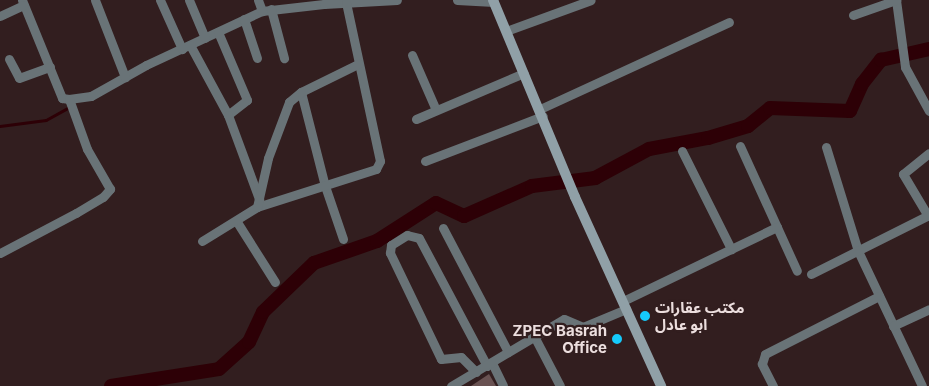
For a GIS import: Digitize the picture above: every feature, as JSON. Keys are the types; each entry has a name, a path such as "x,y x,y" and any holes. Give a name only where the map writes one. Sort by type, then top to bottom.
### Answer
{"main road":[{"path":"493,1 542,113 575,196 660,386"}],"street":[{"path":"95,0 125,77"},
{"path":"160,0 186,47 228,115 258,203"},
{"path":"189,0 205,38"},
{"path":"258,0 266,10 284,58"},
{"path":"0,16 23,3 62,98 69,99 91,96 186,47 266,10 288,4 397,0"},
{"path":"457,0 493,1"},
{"path":"506,31 591,0"},
{"path":"853,15 896,0 905,67 929,111"},
{"path":"202,241 237,222 258,203 325,186 376,169 380,161 346,3"},
{"path":"244,19 257,58"},
{"path":"425,160 542,113 729,22"},
{"path":"218,32 247,100 228,115"},
{"path":"412,55 436,110"},
{"path":"9,59 19,78 50,67"},
{"path":"258,203 268,158 282,114 289,102 301,92 358,64"},
{"path":"416,119 524,72"},
{"path":"301,92 325,186 343,238"},
{"path":"0,253 76,213 103,197 110,189 87,149 69,99"},
{"path":"740,146 797,271"},
{"path":"826,147 858,251 922,386"},
{"path":"682,151 731,249"},
{"path":"811,274 928,215 903,174 929,153"},
{"path":"237,222 274,282"},
{"path":"452,386 564,319 583,327 731,249 777,227"},
{"path":"443,228 508,352"},
{"path":"476,372 461,357 441,359 390,253 391,245 407,235 419,238 503,386"},
{"path":"773,386 762,364 766,354 879,296"},
{"path":"893,326 929,309"},
{"path":"534,336 560,386"}],"building":[{"name":"مكتب عقارات ابو عادل","path":"646,311 651,319 644,321 640,314"},
{"path":"489,374 496,386 471,386"}],"waterway":[{"path":"111,386 219,369 249,342 263,312 314,263 377,241 436,203 464,216 532,186 595,178 649,149 708,138 748,126 770,108 850,111 862,84 881,60 929,49"},
{"path":"0,126 46,120 68,108"}],"place":[{"name":"مكتب عقارات ابو عادل","path":"645,316"},
{"name":"ZPEC Basrah Office","path":"617,339"}]}
